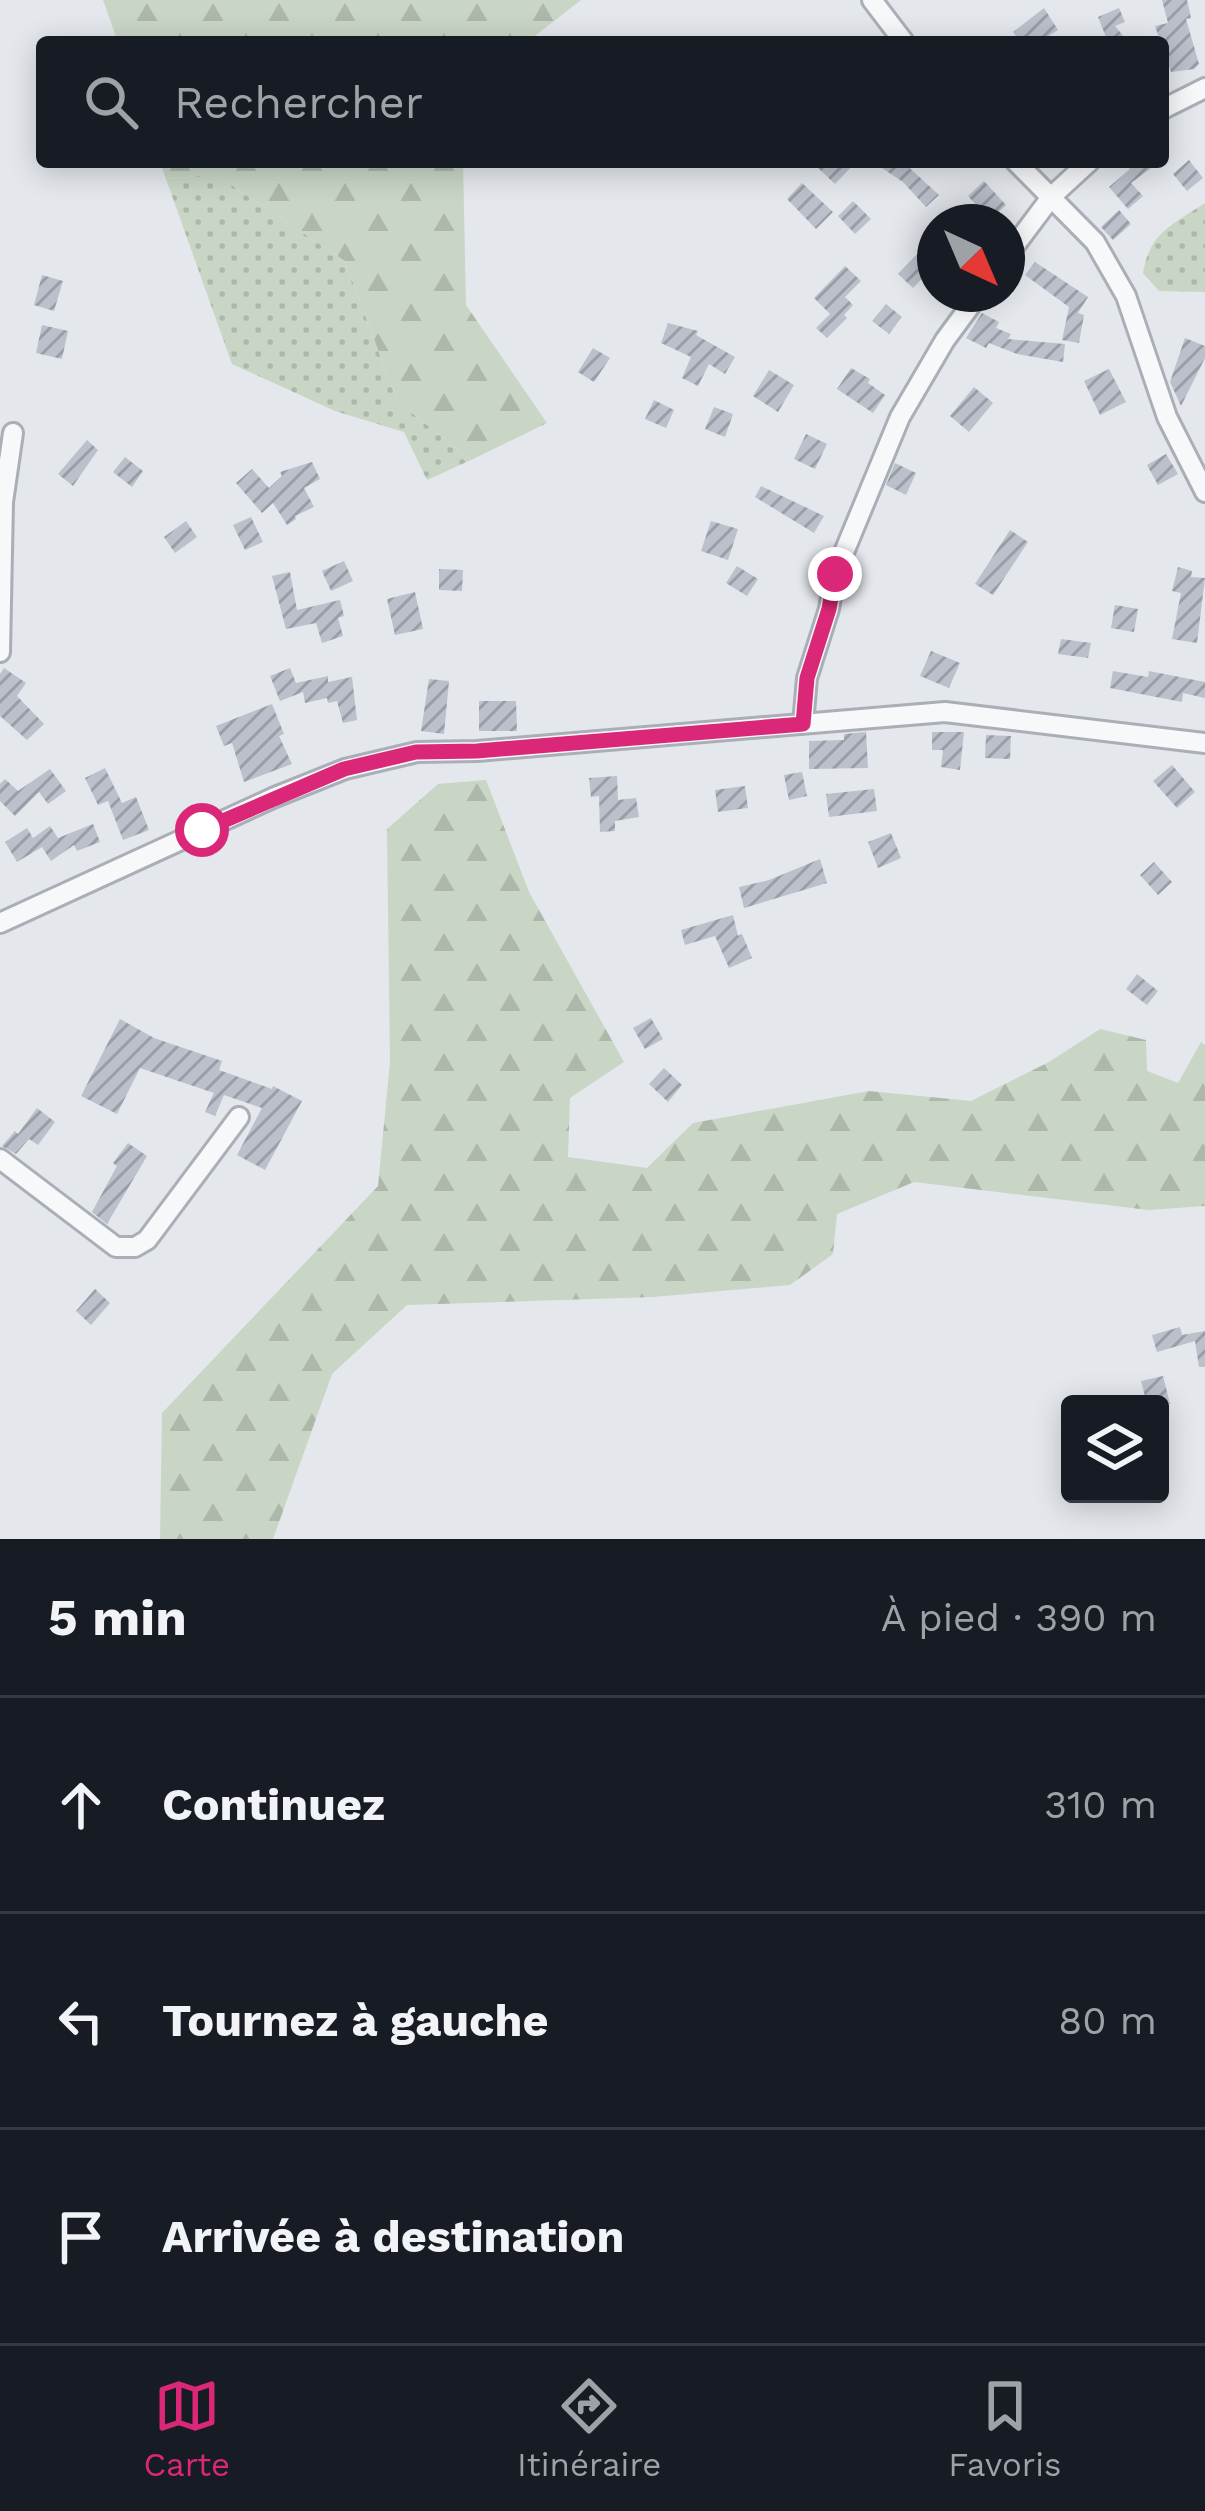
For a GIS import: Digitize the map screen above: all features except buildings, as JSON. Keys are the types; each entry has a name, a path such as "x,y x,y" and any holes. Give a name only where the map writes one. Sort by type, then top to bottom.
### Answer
{"street":[{"path":"872,0 899,36"},
{"path":"1169,107 1205,88"},
{"path":"1022,168 1094,242 1126,296 1167,417 1205,492"},
{"path":"1025,232 1052,196 1082,168"},
{"path":"803,724 807,678 835,574 900,417 965,312"},
{"path":"0,652 3,502 13,433"},
{"path":"0,923 275,796 344,769 416,752 477,751 945,712 1205,743"},
{"path":"0,1159 116,1247 135,1247 147,1240 239,1117"}],"green space":[{"path":"103,0 581,0 535,36 116,36"},
{"path":"162,168 463,168 466,305 547,423 471,460 397,401 345,261 215,174 166,179"},
{"path":"215,174 345,261 397,401 471,460 427,480 404,432 335,411 232,364 166,179"},
{"path":"1205,203 1205,292 1159,291 1143,273 1151,248 1164,231"},
{"path":"486,780 529,892 624,1062 570,1098 568,1157 647,1168 693,1123 869,1091 971,1101 1049,1062 1100,1029 1146,1040 1147,1071 1178,1083 1201,1042 1205,1045 1205,1206 1149,1210 914,1182 837,1214 833,1254 790,1285 653,1297 407,1305 332,1374 273,1539 160,1539 162,1413 378,1186 390,1062 387,829 438,784"}],"route":[{"path":"202,830 344,769 416,752 803,724 807,678 835,574"}]}
